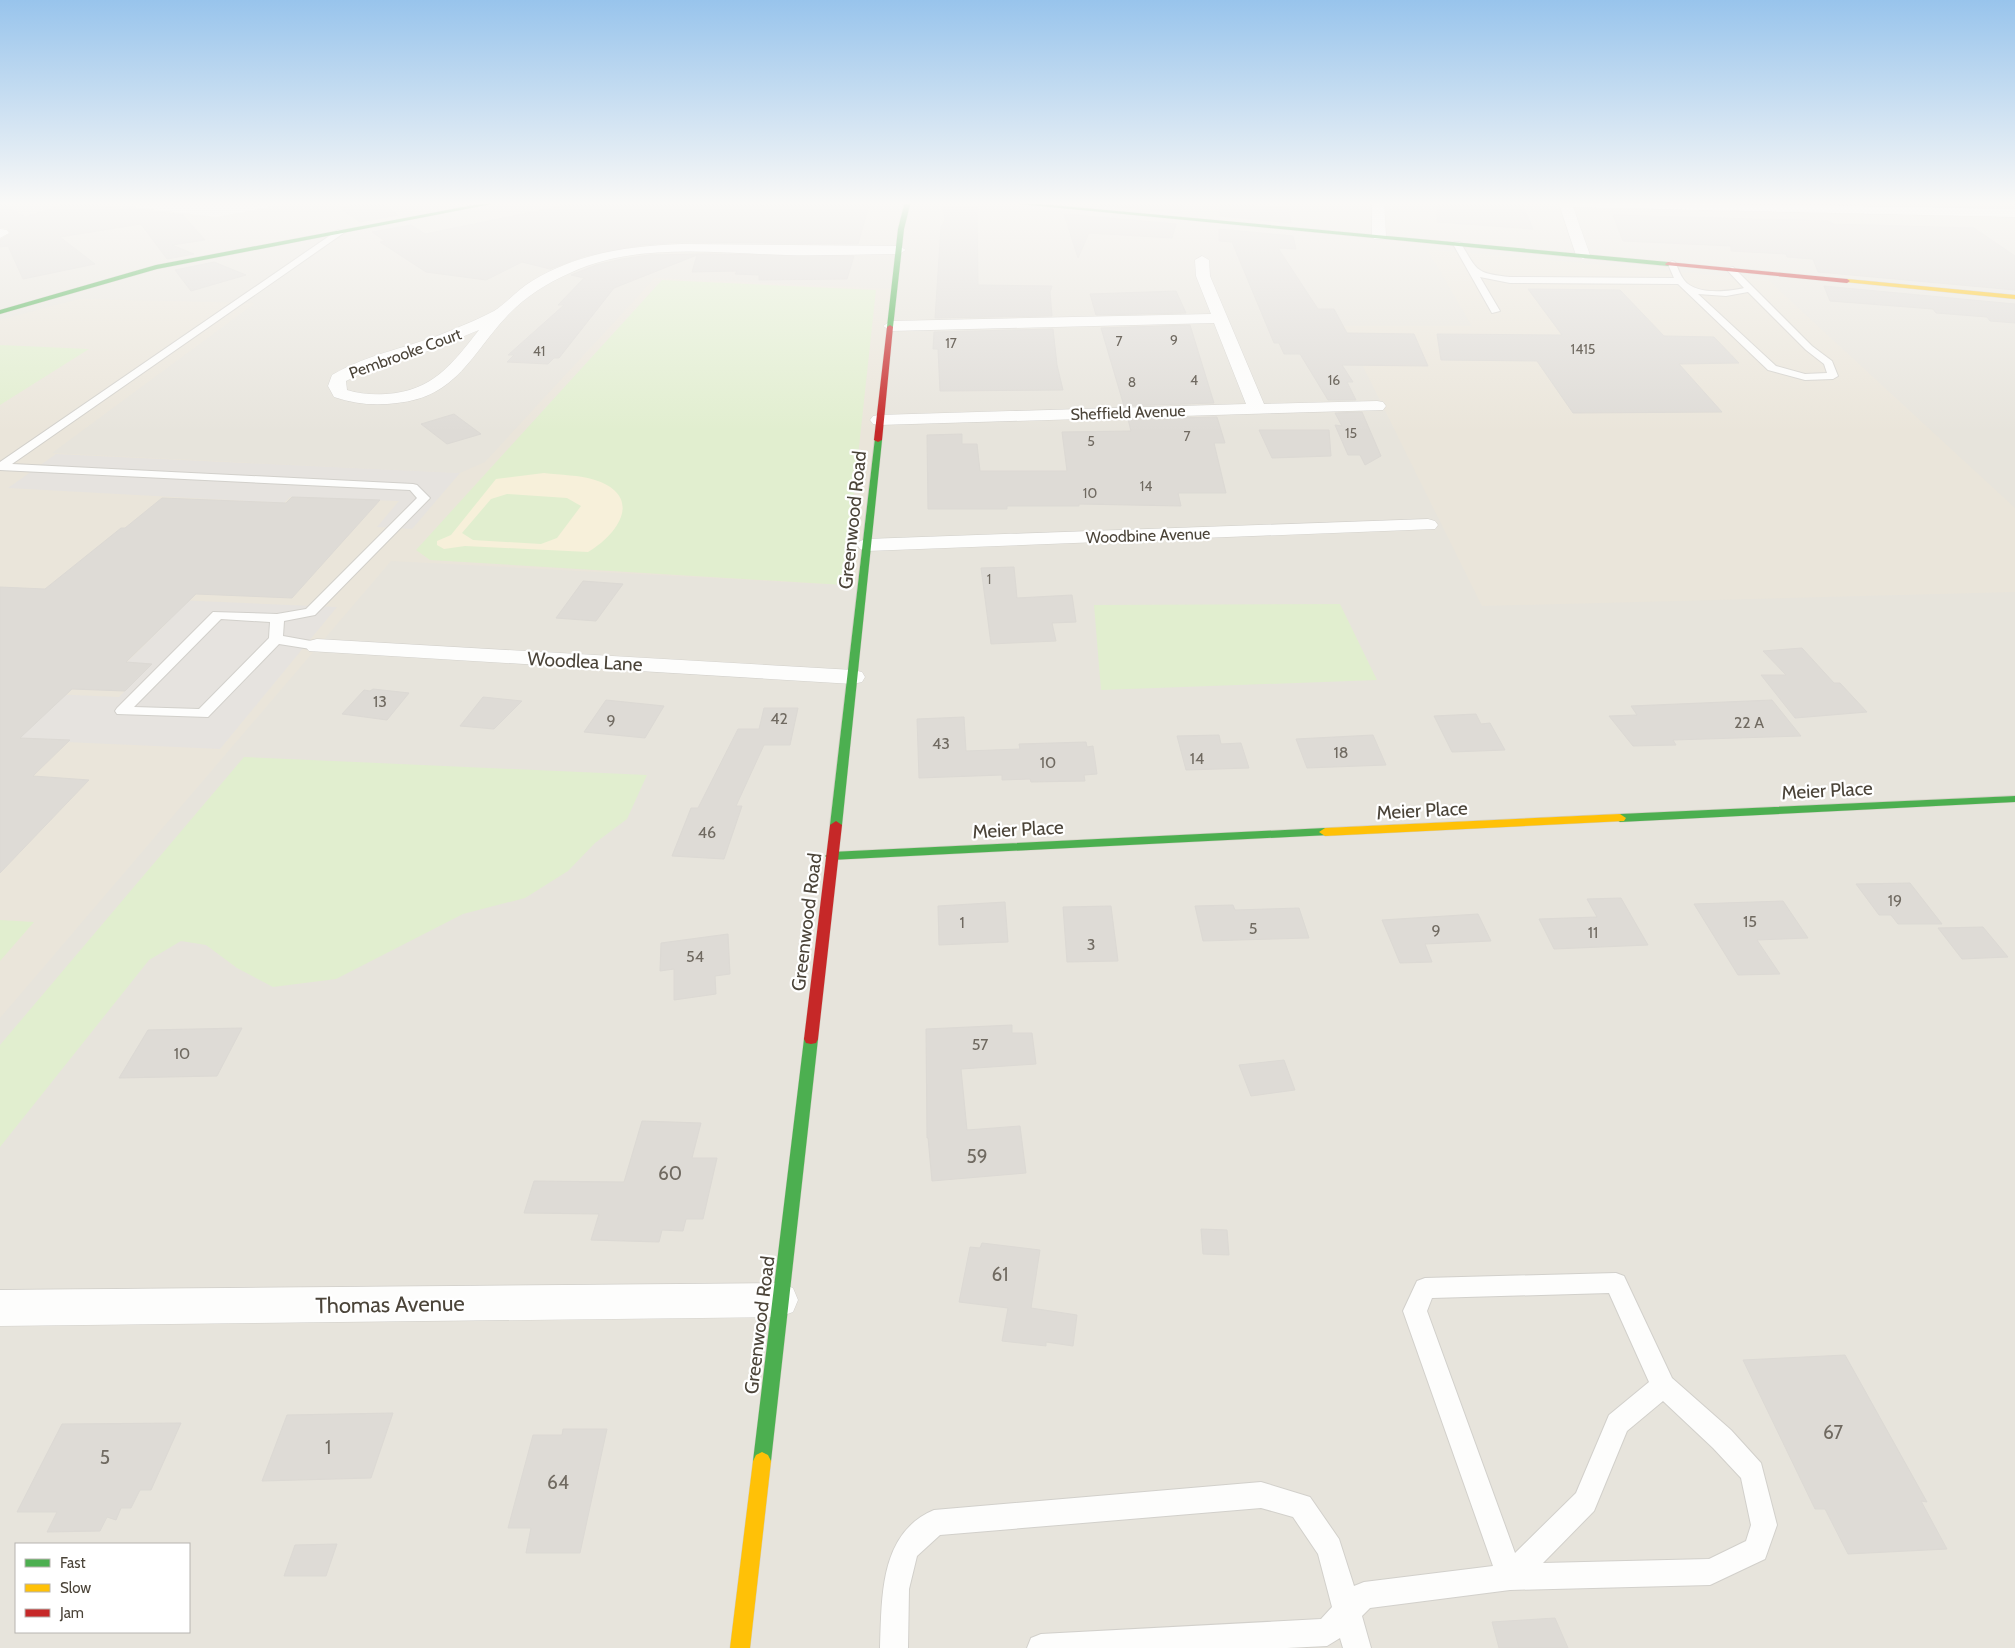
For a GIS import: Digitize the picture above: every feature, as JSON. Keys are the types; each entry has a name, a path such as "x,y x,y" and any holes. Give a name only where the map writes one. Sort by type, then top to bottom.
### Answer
{"street":[{"path":"0,312 118,278"},
{"name":"Pembrooke Court","path":"501,313 481,340 439,384 424,392 399,398 376,399 354,398 340,393 337,386 338,379 352,370 428,345 469,329 501,313 539,283 550,278"},
{"name":"Greenwood Road","path":"740,1648 853,677 879,420 896,278"},
{"path":"1204,278 1257,408"},
{"path":"1821,278 2015,297"},
{"path":"891,326 1221,318"},
{"name":"Sheffield Avenue","path":"879,420 1377,406"},
{"name":"Woodbine Avenue","path":"867,545 1428,525"},
{"name":"Woodlea Lane","path":"317,646 853,677"},
{"name":"Meier Place","path":"831,856 2015,799"},
{"name":"Thomas Avenue","path":"0,1308 780,1300"}],"lane":[{"path":"274,278 0,467 413,487 424,498 310,612 277,618 218,615 122,711 203,714 276,639 277,618"},
{"path":"1476,278 1495,311"},
{"path":"1498,278 1510,280 1680,281"},
{"path":"1679,278 1772,368 1805,377 1833,376 1829,363 1809,348 1738,278"},
{"path":"1688,289 1711,293 1738,293 1749,289"},
{"path":"276,639 317,646"},
{"path":"1041,1648 1327,1632 1364,1595 1510,1576 1710,1572 1756,1550 1764,1525 1752,1472 1722,1439 1663,1386 1616,1283 1425,1288 1415,1311 1510,1576"},
{"path":"1510,1576 1585,1502 1618,1423 1663,1386"},
{"path":"894,1648 896,1589 906,1549 934,1523 1261,1495 1301,1506 1330,1548 1356,1648"}],"shaded area":[{"path":"0,278 2015,278 2015,1648 0,1648"},
{"path":"655,278 895,289 863,586 391,561 0,1018 0,320 79,299 255,303 52,453 460,473 485,462"},
{"path":"1444,278 1745,278 1768,280 2015,508 2015,592 1482,606 1343,326 1472,326"},
{"path":"56,454 460,473 412,529 377,527 399,501 290,497 284,503 8,488"},
{"path":"152,599 337,607 220,749 1,739 49,694 119,697 148,668 123,666 166,624"}],"green space":[{"path":"662,280 876,290 844,585 430,560 416,550"},
{"path":"0,345 89,349 0,405"},
{"path":"1340,604 1377,680 1101,690 1094,605"},
{"path":"244,757 647,775 627,819 595,843 568,871 525,898 463,914 336,979 273,987 237,968 206,945 181,941 149,960 0,1147 0,1045"},
{"path":"0,920 34,922 0,961"}],"sand":[{"path":"544,473 589,478 610,487 619,495 622,515 617,526 609,535 588,552 465,546 444,549 437,545 437,541 451,535 496,479","holes":["507,494 567,498 581,506 557,538 541,544 473,540 462,533 491,499"]}],"building":[{"path":"181,278 236,278 191,291"},
{"path":"470,278 490,278 486,280"},
{"path":"584,278 639,278 614,288 559,358 554,358 548,364 507,362 514,355 508,355 564,305 558,305"},
{"path":"759,278 847,278 847,279 759,280"},
{"path":"938,278 978,278 978,285 1052,286 1050,292 1052,316 935,318"},
{"path":"1247,278 1298,278 1318,309 1334,309 1347,333 1414,334 1428,366 1342,365 1353,382 1347,382 1356,400 1328,400 1300,354 1284,354 1279,343 1274,343"},
{"path":"1883,278 2015,278 2015,290"},
{"path":"1824,286 2015,304 2015,323 1990,321 1987,317 1936,313 1933,309 1830,301"},
{"path":"1528,289 1620,290 1664,336 1714,337 1739,363 1679,364 1722,412 1573,413 1537,361 1441,360 1437,334 1562,335"},
{"path":"1176,291 1186,313 1096,315 1090,294"},
{"path":"1190,325 1214,403 1124,406 1101,328"},
{"path":"1053,329 1057,365 1063,390 940,391 938,349 933,349 934,332"},
{"path":"1362,412 1381,456 1365,465 1360,455 1348,455 1335,425 1342,426 1335,413"},
{"path":"454,414 481,434 447,444 421,424"},
{"path":"1217,417 1225,443 1214,443 1226,493 1178,493 1181,506 1079,504 1079,506 1007,506 1007,509 928,509 927,435 962,434 962,444 977,444 980,471 1067,471 1062,432 1131,431 1128,419"},
{"path":"1259,430 1329,430 1331,456 1272,458"},
{"path":"292,497 380,500 292,598 196,594 126,662 152,664 125,691 72,689 20,738 70,740 33,776 89,780 0,873 0,587 45,589 162,498 286,503"},
{"path":"1014,567 1017,598 1072,595 1076,622 1052,623 1056,641 991,644 981,568"},
{"path":"583,581 623,584 596,621 556,618"},
{"path":"1802,648 1834,683 1840,683 1867,712 1795,718 1761,675 1786,675 1763,651"},
{"path":"373,689 409,693 387,720 342,714 364,690 370,691"},
{"path":"483,697 522,701 494,729 460,726"},
{"path":"606,700 664,706 645,738 584,732"},
{"path":"1772,700 1801,736 1673,740 1676,745 1633,746 1609,716 1637,715 1631,706"},
{"path":"764,708 798,708 790,745 764,745 736,806 742,806 724,859 672,856 691,808 698,808 738,729 759,729"},
{"path":"1476,714 1481,724 1490,723 1505,750 1452,752 1434,716"},
{"path":"964,717 966,751 1020,749 1019,744 1086,742 1087,747 1093,746 1097,774 1084,775 1085,781 1031,782 1030,779 1002,780 1002,775 919,778 917,719"},
{"path":"1219,735 1221,744 1241,743 1249,768 1186,770 1177,736"},
{"path":"1373,735 1386,765 1307,768 1296,739"},
{"path":"1910,883 1942,924 1898,924 1891,915 1879,915 1856,884"},
{"path":"1621,898 1648,945 1554,949 1539,919 1597,917 1587,899"},
{"path":"1783,901 1808,938 1757,940 1780,974 1738,975 1694,904"},
{"path":"1005,902 1008,942 939,945 938,906"},
{"path":"1233,905 1235,910 1299,908 1309,938 1203,941 1195,906"},
{"path":"1111,906 1118,961 1067,962 1063,907"},
{"path":"1478,914 1491,941 1425,944 1432,962 1400,963 1382,920"},
{"path":"1983,927 2008,957 1962,959 1938,928"},
{"path":"728,934 730,974 715,976 716,994 674,1000 674,969 660,971 661,943"},
{"path":"1012,1025 1012,1033 1032,1033 1036,1064 961,1069 967,1130 1020,1126 1026,1173 932,1181 927,1138 926,1029"},
{"path":"242,1028 217,1076 119,1078 148,1030"},
{"path":"1284,1060 1295,1090 1251,1096 1239,1065"},
{"path":"642,1121 701,1123 692,1158 717,1158 703,1219 686,1219 683,1231 662,1230 659,1242 591,1240 599,1214 524,1213 534,1181 624,1182"},
{"path":"1201,1229 1227,1230 1229,1255 1203,1254"},
{"path":"982,1243 1040,1250 1031,1308 1077,1315 1073,1346 1046,1342 1046,1346 1002,1341 1008,1308 959,1302 970,1247 980,1248"},
{"path":"1845,1355 1927,1502 1921,1501 1947,1549 1848,1554 1825,1509 1815,1509 1743,1360"},
{"path":"393,1413 371,1478 262,1481 287,1415"},
{"path":"181,1423 151,1490 140,1490 131,1508 121,1508 116,1520 107,1517 100,1531 47,1532 57,1512 17,1512 62,1424"},
{"path":"563,1429 607,1429 580,1553 526,1553 531,1528 508,1528 533,1435 562,1435"},
{"path":"337,1544 326,1576 284,1576 295,1545"},
{"path":"1555,1618 1568,1648 1499,1648 1492,1622"}],"traffic: fast":[{"path":"0,312 118,278"},
{"path":"890,327 896,278"},
{"path":"836,825 878,440"},
{"path":"1620,818 2015,799"},
{"path":"831,856 1325,832"},
{"path":"762,1461 811,1039"}],"traffic: slow":[{"path":"1847,281 2015,297"},
{"path":"1325,832 1620,818"},
{"path":"740,1648 762,1461"}],"traffic: jam":[{"path":"1814,278 1847,281"},
{"path":"878,440 890,327"},
{"path":"811,1039 836,825"}]}
